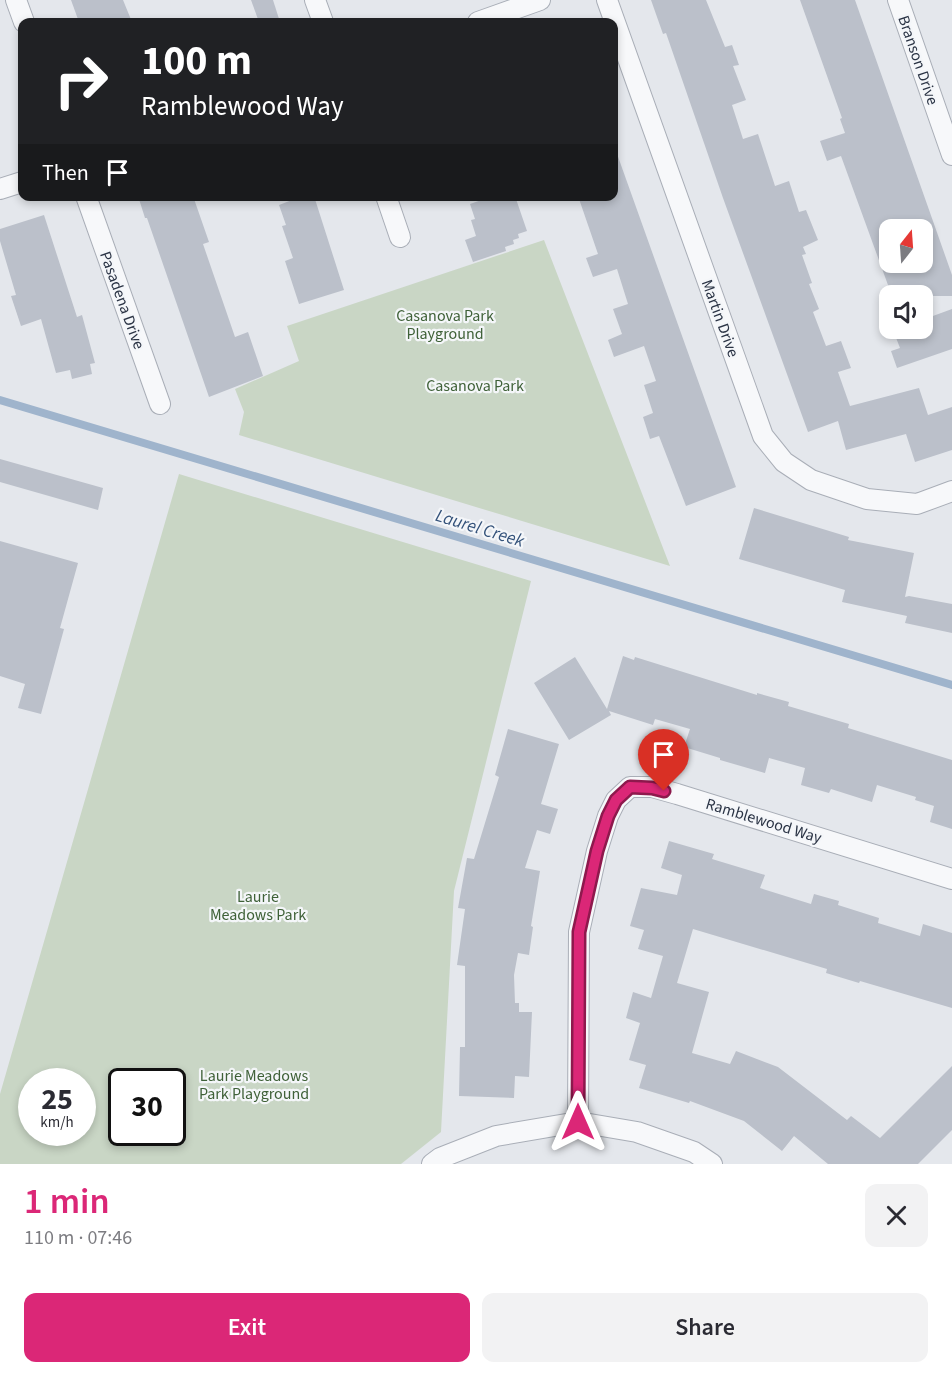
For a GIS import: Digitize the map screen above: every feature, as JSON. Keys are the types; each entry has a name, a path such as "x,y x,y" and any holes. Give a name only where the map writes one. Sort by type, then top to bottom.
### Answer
{"street":[{"path":"16,0 23,18"},
{"path":"315,0 322,18"},
{"path":"489,18 540,0"},
{"name":"Martin Drive","path":"607,0 613,18"},
{"name":"Branson Drive","path":"898,0 952,154"},
{"name":"Martin Drive","path":"618,31 763,436 784,462 811,480 867,499 916,504 952,491"},
{"path":"0,189 18,183"},
{"name":"Pasadena Drive","path":"89,201 160,404"},
{"path":"388,201 400,237"},
{"name":"Ramblewood Way","path":"578,1122 579,932 597,851 608,816 616,800 630,787 652,788 677,794 952,879"},
{"path":"432,1164 440,1158 496,1136 578,1122 637,1132 694,1152 712,1164"}],"green space":[{"name":"Casanova Park","path":"544,240 670,566 239,435 244,412 235,389 299,361 287,326"},
{"name":"Laurie Meadows Park","path":"179,474 531,581 454,891 441,1132 401,1164 0,1164 0,1094"}],"building":[{"path":"71,0 123,0 130,18 78,18"},
{"path":"251,0 273,0 279,18 258,18"},
{"path":"651,0 706,0 725,47 732,45 739,65 733,66 746,100 732,105 743,139 758,134 775,186 789,181 799,212 806,210 818,240 803,247 806,254 802,255 812,283 809,284 819,309 813,312 826,346 841,341 851,368 838,372 850,406 919,388 928,415 952,407 952,450 915,462 906,434 846,450 838,421 808,432 666,33 663,34"},
{"path":"800,0 855,0 932,219 879,219 879,260 841,156 827,161 820,141 845,133 840,119 842,118"},
{"path":"618,157 736,487 686,506 659,436 650,439 643,417 653,413 644,385 656,381 644,346 614,357 608,340 622,334 613,309 628,304 617,269 593,277 586,258 598,254 580,201 618,201"},
{"path":"140,201 195,201 209,242 203,244 235,337 248,332 263,376 209,397 147,218 145,218"},
{"path":"289,201 316,201 344,290 299,304 285,261 293,258 282,226 286,225 279,205"},
{"path":"479,201 517,201 527,231 518,234 519,238 513,240 514,244 505,247 506,251 473,262 465,240 476,236 471,220 475,219 470,204"},
{"path":"44,215 77,317 82,315 95,363 90,364 92,374 72,379 70,370 56,373 41,319 21,326 11,296 16,295 0,241 0,229"},
{"path":"933,221 952,275 952,296 933,296 933,285 888,285 884,273 933,273"},
{"path":"952,309 952,349 897,368 891,351 900,348 896,339 933,339 933,316"},
{"path":"0,459 103,488 98,510 0,482"},
{"path":"754,508 849,537 848,540 914,553 905,597 952,604 952,633 905,623 907,616 842,602 845,590 739,559"},
{"path":"0,541 78,563 60,628 64,629 41,714 18,708 25,684 0,676"},
{"path":"623,656 634,660 635,657 757,695 757,693 789,702 788,706 849,724 848,728 952,760 952,829 930,822 934,806 915,800 916,797 877,785 872,802 831,789 829,793 801,785 805,768 769,758 765,773 720,760 720,758 684,747 690,729 655,719 653,725 609,711 611,715 569,740 534,683 575,657 607,709"},
{"path":"508,729 559,744 541,804 558,809 550,834 537,830 525,868 540,871 529,955 518,953 514,975 515,1003 519,1003 519,1012 532,1012 529,1077 515,1076 514,1098 459,1096 460,1047 465,1047 465,966 457,965 465,909 458,908 467,858 474,859 499,777 495,775"},
{"path":"669,841 714,854 712,859 765,875 760,888 811,904 814,894 839,901 838,905 879,918 878,923 920,936 923,924 952,933 952,1008 826,973 827,969 693,929 677,983 709,992 692,1053 730,1064 736,1051 778,1067 847,1120 851,1116 880,1138 952,1066 952,1130 918,1164 828,1164 794,1136 782,1151 744,1121 690,1101 689,1103 639,1088 646,1065 629,1060 640,1023 626,1018 633,992 651,998 663,956 638,949 644,930 630,926 641,888 677,895 682,875 661,868"}],"waterway":[{"name":"Laurel Creek","path":"0,400 952,685"}],"route":[{"path":"578,1122 579,932 597,851 608,816 616,800 630,787 664,791"}],"park label":[{"name":"Casanova Park Playground","path":"445,324"},
{"name":"Laurie Meadows Park Playground","path":"254,1084"}]}
